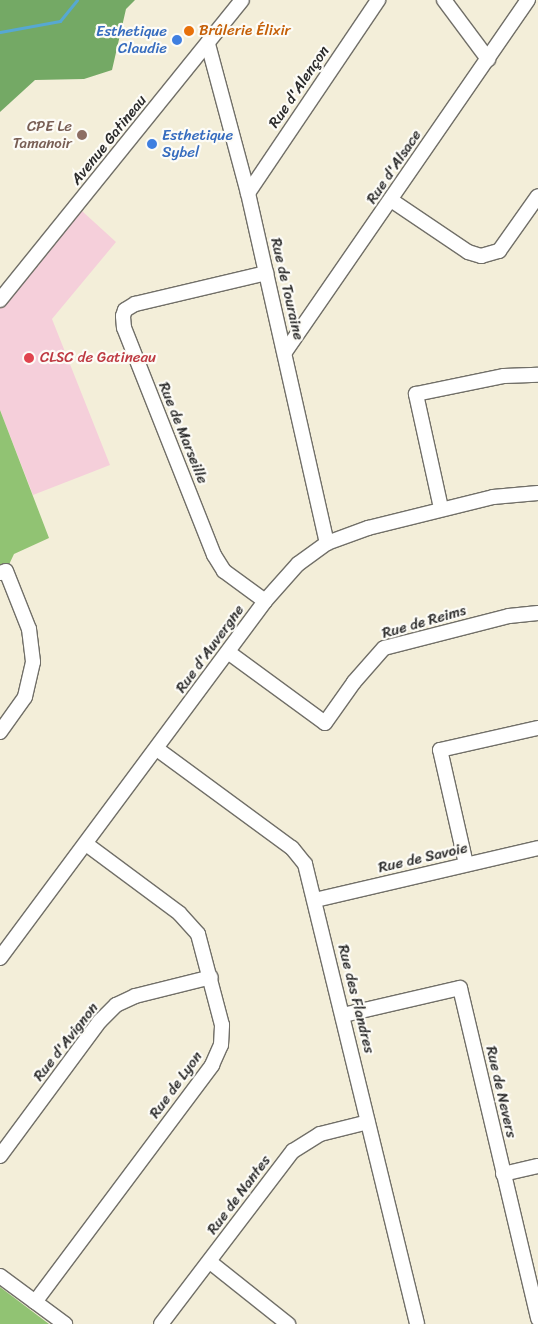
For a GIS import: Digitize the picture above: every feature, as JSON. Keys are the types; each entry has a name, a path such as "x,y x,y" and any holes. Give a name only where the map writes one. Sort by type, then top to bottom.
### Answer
{"street":[{"name":"Avenue Gatineau","path":"0,300 242,0"},
{"name":"Rue d'Alençon","path":"248,192 378,0"},
{"path":"444,0 488,59"},
{"name":"Rue d'Alsace","path":"285,352 392,200 528,0"},
{"name":"Rue de Touraine","path":"208,44 248,192 327,542"},
{"path":"392,200 468,252 487,256 504,245 538,196"},
{"name":"Rue de Marseille","path":"265,601 224,571 214,555 124,328 123,316 125,310 135,304 266,273"},
{"path":"441,508 416,394 504,376 538,375"},
{"name":"Rue d'Auvergne","path":"0,958 265,601 298,564 327,542 441,508 493,497 538,493"},
{"path":"0,573 6,570 29,630 33,650 32,675 25,697 0,732"},
{"name":"Rue de Reims","path":"228,652 324,724 354,682 384,648 500,618 538,613"},
{"path":"466,864 440,750 538,728"},
{"name":"Rue des Flandres","path":"157,749 300,856 309,874 416,1324"},
{"name":"Rue de Lyon","path":"35,1302 218,1055 222,1025 202,942 194,927 86,844"},
{"name":"Rue de Savoie","path":"315,900 538,848"},
{"name":"Rue d'Avignon","path":"0,1156 100,1021 116,1005 134,996 211,977"},
{"name":"Rue de Nevers","path":"343,1015 460,988 538,1319"},
{"name":"Rue de Nantes","path":"161,1324 300,1144 320,1134 368,1122"},
{"path":"503,1174 538,1166"},
{"path":"210,1262 288,1324"},
{"path":"0,1276 65,1324"}],"shaded area":[{"path":"82,211 116,242 52,319 110,465 33,495 0,410 0,306 33,272"}],"green space":[{"path":"0,0 135,0 126,9 112,70 84,79 35,80 0,112"},
{"path":"0,410 49,538 14,554 6,571 0,573"},
{"path":"0,1287 49,1324 0,1324"}],"waterway":[{"path":"0,32 60,21 77,0"}],"place":[{"name":"Brûlerie Élixir","path":"189,31"},
{"name":"Esthetique Claudie","path":"177,40"},
{"name":"CPE Le Tamanoir","path":"82,135"},
{"name":"Esthetique Sybel","path":"152,144"},
{"name":"CLSC de Gatineau","path":"29,358"}]}
